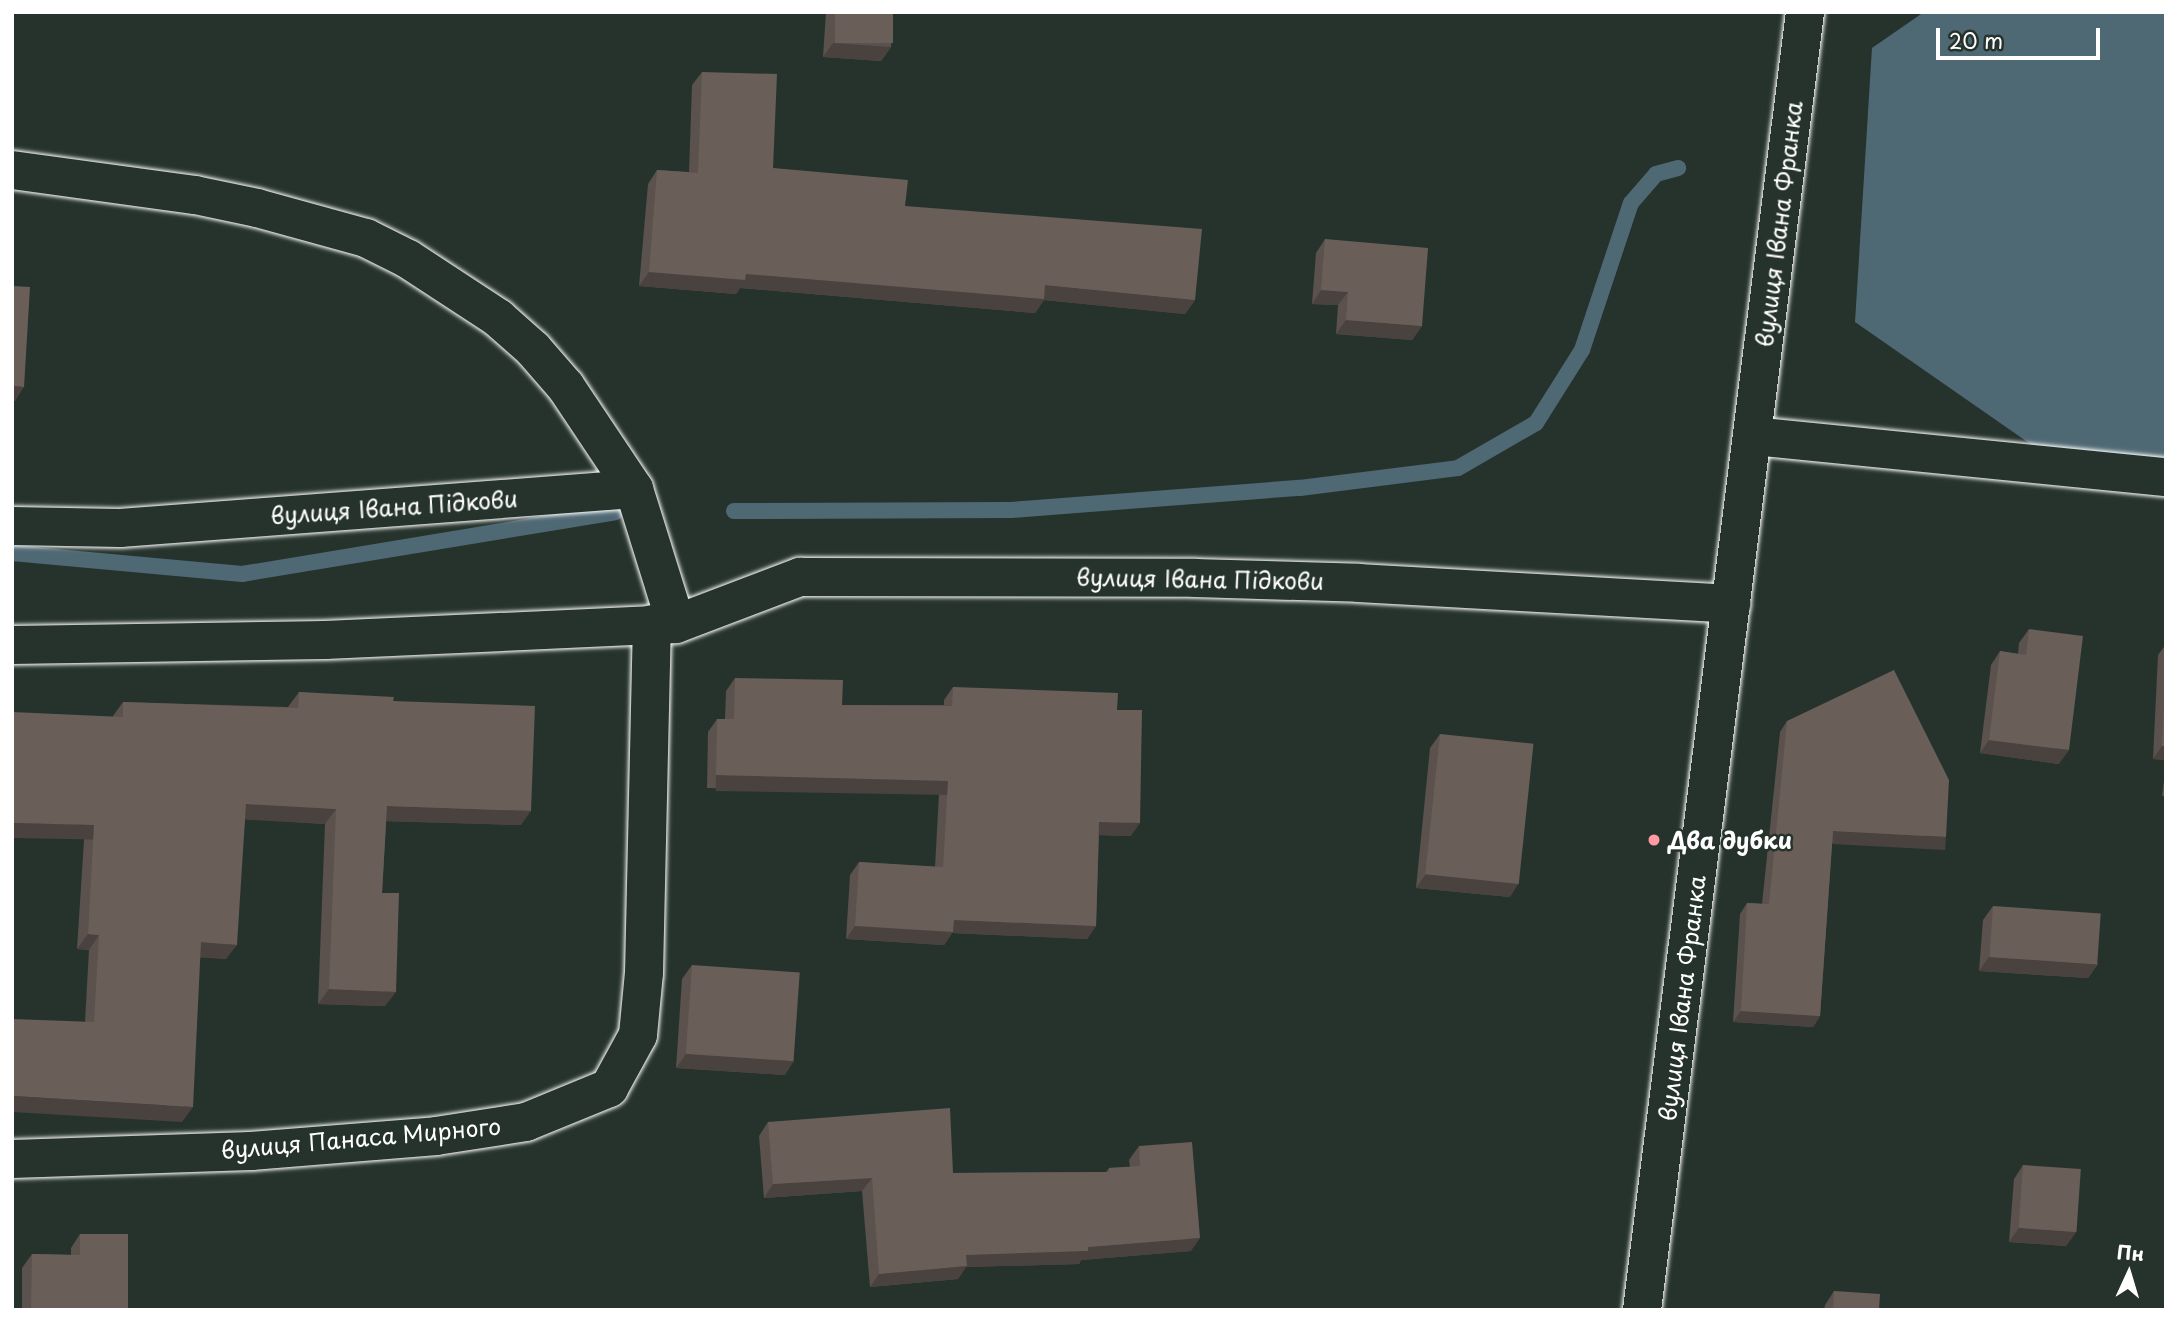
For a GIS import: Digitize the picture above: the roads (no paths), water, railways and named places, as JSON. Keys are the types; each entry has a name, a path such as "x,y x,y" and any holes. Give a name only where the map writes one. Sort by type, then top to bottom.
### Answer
{"street":[{"name":"вулиця Івана Франка","path":"1642,1310 1754,436 1805,12"},
{"path":"12,170 195,195 257,208 366,238 408,259 498,318 533,349 566,387 634,489 664,624"},
{"path":"1754,436 2166,477"},
{"name":"вулиця Івана Підкови","path":"12,527 120,528 634,489"},
{"name":"вулиця Івана Підкови","path":"12,645 325,639 664,624 800,577 1209,578 1359,583 1731,604"},
{"name":"вулиця Панаса Мирного","path":"12,1159 251,1151 436,1136 526,1122 609,1088 638,1035 664,624"}],"water":[{"path":"1924,12 2166,12 2166,468 2059,464 1855,322 1872,48"}],"waterway":[{"path":"734,511 1011,510 1300,488 1458,468 1536,423 1582,350 1631,203 1656,174 1678,168"},
{"path":"12,553 242,574 615,512"}],"place":[{"name":"Два дубки","path":"1654,840"}]}
